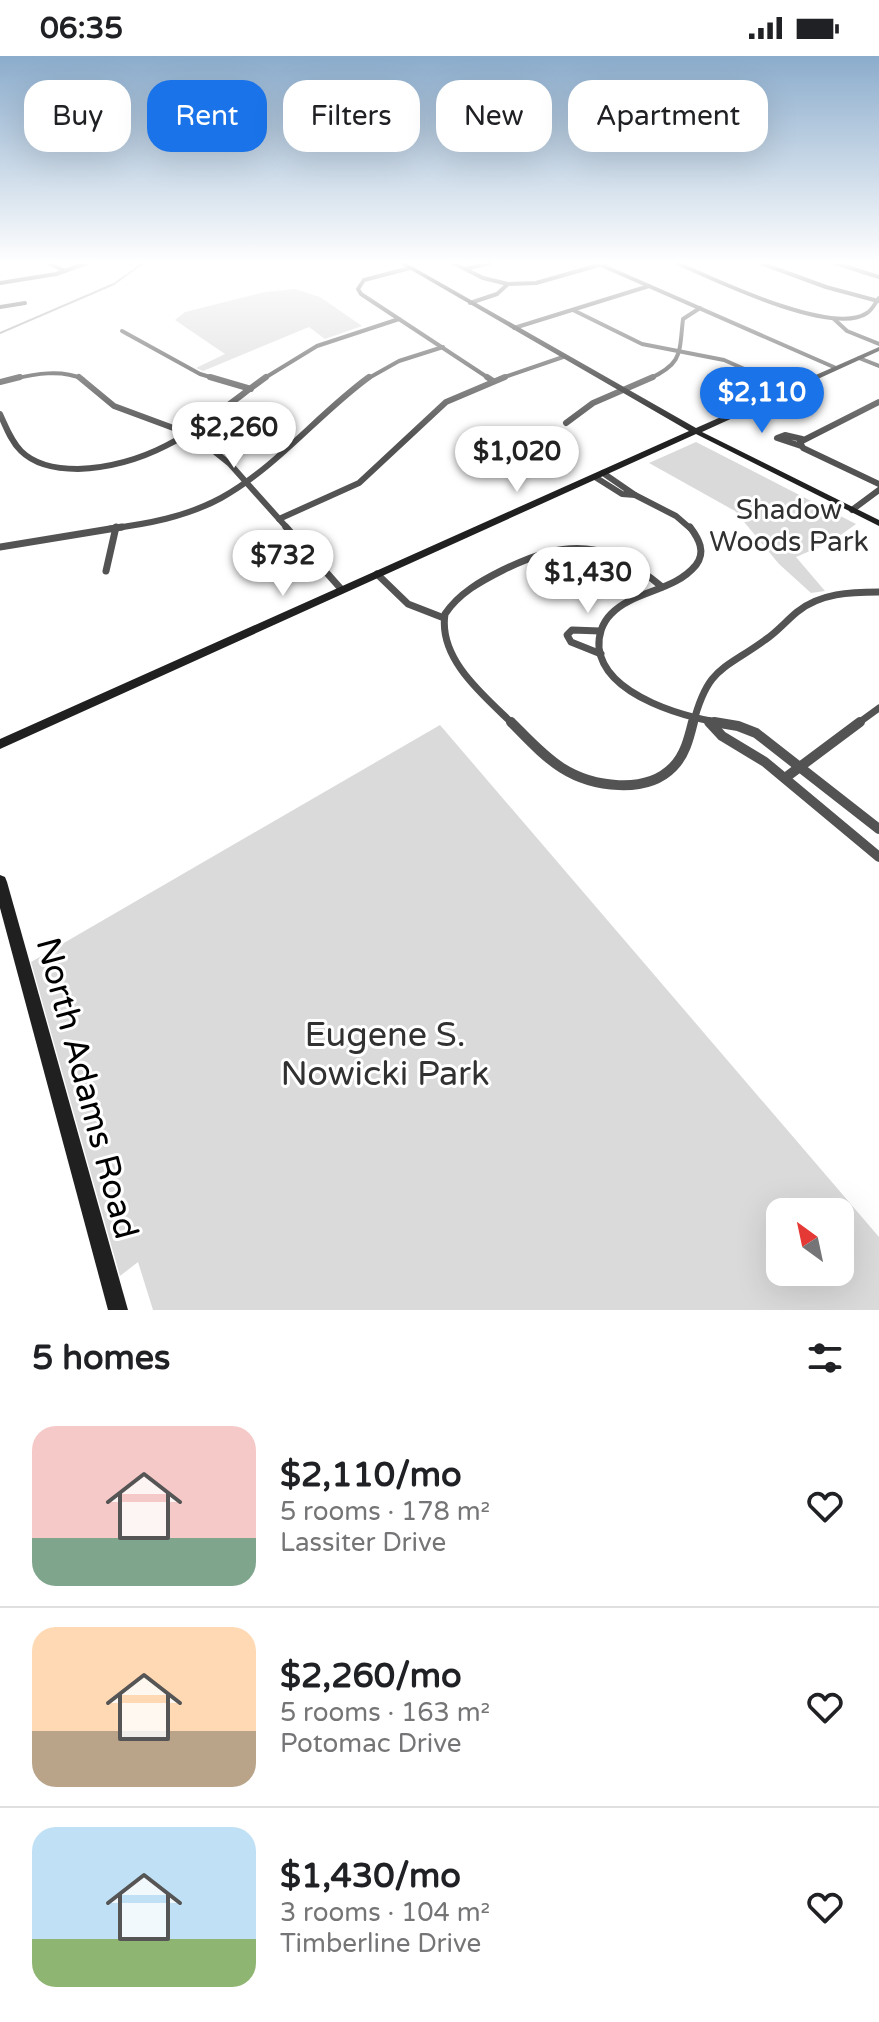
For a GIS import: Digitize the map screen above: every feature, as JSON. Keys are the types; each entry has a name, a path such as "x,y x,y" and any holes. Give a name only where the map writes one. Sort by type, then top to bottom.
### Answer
{"street":[{"path":"0,414 19,450 38,463 56,468 88,470 132,463 161,453 191,434 291,360 318,346 391,322"},
{"path":"403,322 493,381"},
{"path":"503,322 696,431 879,523"},
{"path":"514,328 535,322"},
{"path":"596,322 642,344 735,364 789,389"},
{"path":"566,423 586,404 669,370 680,352 683,322"},
{"path":"731,322 836,368"},
{"path":"837,322 847,331 879,346"},
{"path":"122,331 200,374 251,389"},
{"path":"0,744 859,358 879,346"},
{"path":"0,547 40,537 183,514 219,499 376,372 443,347"},
{"path":"279,519 359,483 436,409 459,395 563,357"},
{"path":"859,358 879,366"},
{"path":"0,382 33,374 72,374 87,381 114,406 191,434 219,453 342,590"},
{"path":"852,510 879,487 802,442 879,402"},
{"path":"599,475 678,515 699,539 700,553 697,563 684,577 610,612 600,631 601,654 612,675 627,688 695,717 709,722 737,723 801,766 879,829"},
{"path":"106,571 116,527"},
{"path":"662,587 627,559 599,549 570,547 552,550 456,598 444,618 445,642 453,657 545,755 574,775 619,786 640,784 655,779 677,764 692,733 708,683 717,672 768,638 805,606 826,597 879,592"},
{"path":"377,574 408,604 444,618"},
{"path":"600,631 572,630 567,635 571,642 601,654"},
{"path":"785,778 879,708"},
{"path":"709,722 722,736 785,778 879,857"},
{"name":"North Adams Road","path":"0,882 3,906 118,1310"}],"green space":[{"path":"177,322 356,322 362,326 325,339 309,327 203,371 196,368 225,354"},
{"name":"Shadow Woods Park","path":"696,442 856,524 831,542 796,557 825,591 811,593 779,564 735,511 649,463"},
{"name":"Eugene S. Nowicki Park","path":"440,725 846,1198 766,1198 766,1286 854,1286 854,1208 879,1237 879,1310 153,1310 138,1262 120,1276 31,962"}],"waterway":[{"path":"0,333 27,322"}]}
